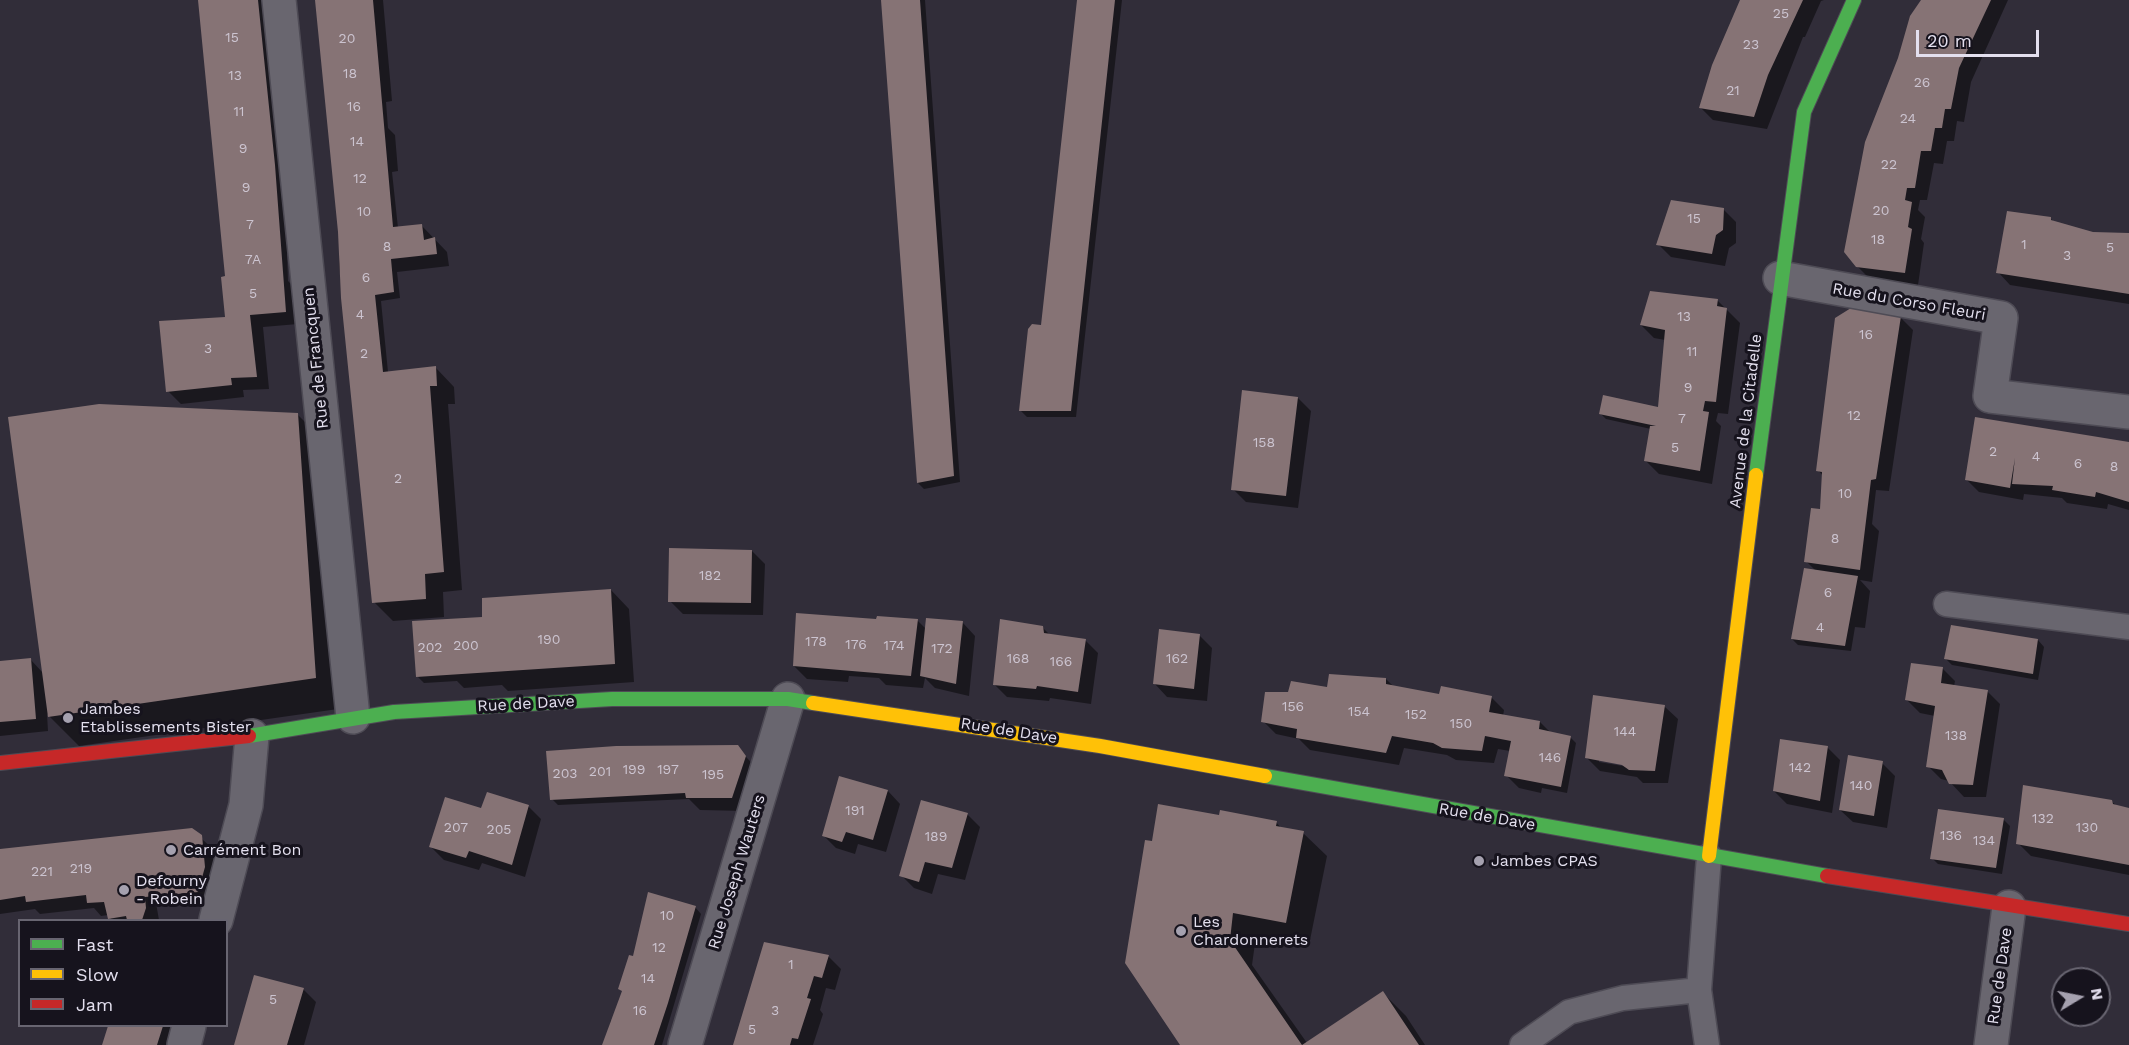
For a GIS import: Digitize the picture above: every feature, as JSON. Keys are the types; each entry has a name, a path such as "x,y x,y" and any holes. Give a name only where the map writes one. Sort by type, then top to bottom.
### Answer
{"main road":[{"name":"Avenue de la Citadelle","path":"1709,856 1780,278 1804,112 1854,0"},
{"name":"Rue de Dave","path":"0,764 252,736 353,717 394,712 612,699 788,699 1100,746 1709,856 2009,907 2129,924"}],"street":[{"name":"Rue de Francquen","path":"279,0 353,717"},
{"name":"Rue du Corso Fleuri","path":"1780,278 2001,318 1990,396 2129,412"},
{"name":"Rue Joseph Wauters","path":"685,1045 788,699"},
{"path":"217,919 246,805 252,736"},
{"name":"Rue de Dave","path":"1991,1045 2009,907"},
{"path":"184,1045 189,1027"}],"lane":[{"path":"1946,604 2129,627"},
{"path":"1707,1045 1699,990 1709,856"},
{"path":"1522,1045 1569,1012 1623,998 1699,990"}],"building":[{"path":"198,0 258,0 275,165 286,312 250,315 257,377 231,378 232,385 166,392 159,321 225,317 221,277 225,276"},
{"path":"315,0 373,0 393,227 422,224 424,240 435,237 437,254 391,259 394,292 375,295 383,372 436,366 437,386 430,386 444,572 425,574 426,599 372,603 341,298 338,232"},
{"path":"881,0 920,0 954,476 917,483"},
{"path":"1077,0 1115,0 1071,411 1019,411 1028,329 1032,324 1041,325"},
{"path":"1740,0 1803,0 1768,75 1754,117 1699,108 1712,65"},
{"path":"1921,0 1991,0 1959,68 1951,109 1945,109 1942,128 1935,128 1931,151 1921,151 1915,188 1907,188 1905,200 1912,202 1908,227 1912,229 1905,273 1856,267 1844,252 1865,142 1898,58 1910,16"},
{"path":"1671,200 1724,208 1723,230 1716,235 1712,254 1656,245"},
{"path":"2007,211 2051,217 2051,220 2093,232 2129,233 2129,294 1996,273"},
{"path":"1650,291 1718,299 1717,306 1727,308 1716,402 1705,401 1703,411 1709,412 1700,471 1644,461 1650,426 1656,426 1599,414 1603,395 1658,407 1665,330 1640,325"},
{"path":"1851,308 1901,316 1876,479 1871,480 1860,570 1804,562 1811,508 1820,509 1822,472 1816,471 1835,318"},
{"path":"1242,390 1298,397 1286,496 1231,490"},
{"path":"99,404 298,413 316,678 48,717 8,417"},
{"path":"1975,417 2129,442 2129,502 2096,492 2095,497 2052,490 2053,486 2012,484 2015,458 2010,488 1965,480"},
{"path":"669,548 752,550 751,603 668,602"},
{"path":"1804,568 1858,576 1845,646 1791,639"},
{"path":"611,589 615,664 416,677 412,621 482,617 482,598"},
{"path":"796,613 876,619 877,616 918,619 911,676 793,666"},
{"path":"926,618 963,621 956,684 920,676"},
{"path":"1000,619 1043,626 1044,633 1086,639 1078,692 1037,686 1036,689 993,685"},
{"path":"1951,625 2038,639 2033,674 1944,659"},
{"path":"1159,629 1200,634 1194,689 1153,684"},
{"path":"31,658 36,719 0,722 0,661"},
{"path":"1911,663 1943,667 1941,683 1988,690 1973,785 1949,784 1942,770 1926,767 1935,706 1905,700"},
{"path":"1329,674 1386,678 1386,684 1439,694 1441,686 1492,696 1489,712 1540,721 1539,729 1571,736 1561,787 1504,776 1511,741 1485,736 1482,751 1442,748 1433,743 1392,736 1386,753 1296,738 1297,729 1261,722 1265,692 1288,692 1291,681 1327,687"},
{"path":"1593,695 1665,705 1655,771 1629,770 1622,765 1585,758"},
{"path":"1780,739 1828,746 1820,801 1773,791"},
{"path":"738,745 746,756 732,798 686,798 685,793 550,800 546,751 616,746"},
{"path":"1848,755 1883,761 1874,816 1839,810"},
{"path":"839,776 888,790 873,840 846,832 842,842 822,836"},
{"path":"2023,785 2112,800 2113,804 2129,808 2129,865 2016,844"},
{"path":"487,792 529,805 512,865 469,851 466,858 429,847 445,797 481,808"},
{"path":"921,800 968,813 952,868 925,862 919,882 899,876"},
{"name":"Les Chardonnerets","path":"1158,804 1219,815 1220,810 1277,821 1276,826 1304,831 1286,923 1233,913 1230,940 1302,1045 1180,1045 1125,963 1145,840 1152,841"},
{"path":"1938,809 2004,818 1996,868 1930,859"},
{"path":"192,828 202,835 205,867 198,892 145,897 146,908 142,919 127,919 126,916 108,919 104,902 87,903 86,895 26,902 25,896 0,900 0,849"},
{"path":"648,892 696,906 668,1003 654,1045 602,1045 622,991 618,989 629,955 633,956"},
{"path":"764,942 829,955 822,978 814,976 807,998 811,999 798,1039 792,1038 790,1045 733,1045"},
{"path":"254,975 304,988 287,1045 234,1045"},
{"path":"1383,991 1419,1045 1302,1045"},
{"path":"108,1027 163,1027 157,1045 102,1045"}],"traffic: fast":[{"path":"1756,475 1804,112 1854,0"},
{"path":"249,736 394,712 612,699 788,699 813,703"},
{"path":"1265,776 1827,876"}],"traffic: slow":[{"path":"1709,856 1756,475"},
{"path":"813,703 1100,746 1265,776"}],"traffic: jam":[{"path":"0,763 249,736"},
{"path":"1827,876 2129,924"}],"place":[{"name":"Jambes Etablissements Bister","path":"68,718"},
{"name":"Carrément Bon","path":"171,850"},
{"name":"Jambes CPAS","path":"1479,861"},
{"name":"Defourny - Robein","path":"124,890"},
{"name":"Les Chardonnerets","path":"1181,931"}]}
